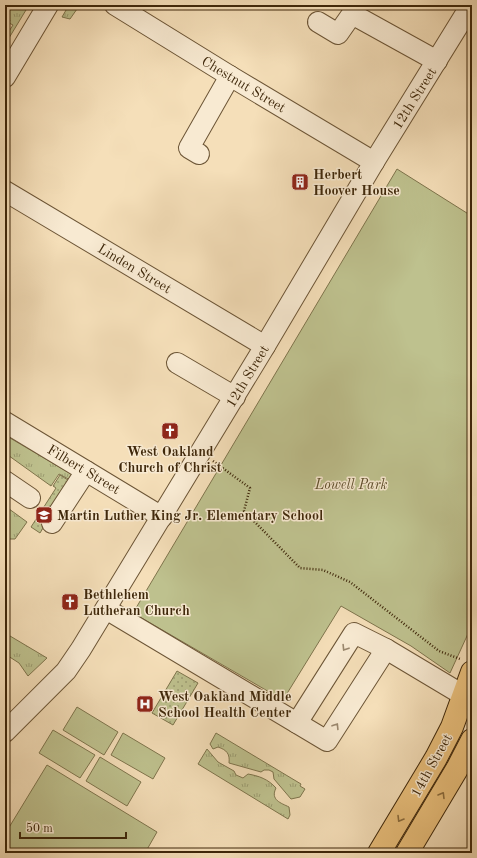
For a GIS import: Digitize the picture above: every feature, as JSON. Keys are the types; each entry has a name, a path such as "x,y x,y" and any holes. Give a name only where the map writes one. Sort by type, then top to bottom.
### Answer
{"main road":[{"name":"14th Street","path":"379,853 436,758 452,727 463,695 469,666"},
{"name":"14th Street","path":"407,853 457,769 472,740"}],"street":[{"path":"5,77 12,49 48,5"},
{"name":"Chestnut Street","path":"115,5 374,162"},
{"name":"12th Street","path":"5,732 66,671 106,609 266,346 374,162 471,5"},
{"path":"318,22 338,34 352,14 437,61"},
{"path":"199,154 189,148 230,76"},
{"name":"Linden Street","path":"5,191 266,346"},
{"path":"177,363 235,397"},
{"name":"Filbert Street","path":"5,422 162,517"},
{"path":"52,523 86,471"},
{"path":"5,481 30,498"},
{"path":"106,609 327,741 386,649"},
{"path":"297,723 354,633 386,649 463,695"}],"path":[{"path":"201,453 250,488 244,511 300,568 323,570 350,582 440,651 469,666"}],"green space":[{"path":"5,5 29,5 9,38 6,36 13,25 9,23 10,20 5,17"},
{"path":"69,5 85,6 84,9 77,9 70,19 62,17"},
{"name":"Lowell Park","path":"397,169 470,215 472,212 472,625 450,673 411,646 341,606 283,700 133,613"},
{"path":"5,435 76,477 74,482 59,474 51,486 5,453"},
{"path":"60,475 71,482 40,533 31,527 56,488 53,486"},
{"path":"5,506 27,522 15,539 5,539"},
{"path":"5,633 47,658 28,676 19,663 5,654"},
{"path":"177,671 198,683 173,725 152,713"},
{"path":"77,707 118,732 104,755 63,730"},
{"path":"53,730 95,755 80,778 39,753"},
{"path":"123,733 165,758 153,779 111,755"},
{"path":"216,733 301,784 300,786 305,789 300,797 291,799 274,779 273,772 269,770 264,770 261,772 229,763 229,757 226,751 218,747 213,749 210,744"},
{"path":"207,749 218,762 234,771 236,775 243,778 248,774 256,776 267,780 273,785 276,788 274,795 275,798 289,807 290,815 288,819 198,764"},
{"path":"100,757 141,782 127,806 86,781"},
{"path":"47,765 157,832 145,853 17,853 5,846 5,834"}],"place":[{"name":"Herbert Hoover House","path":"300,182"},
{"name":"West Oakland Church of Christ","path":"170,431"},
{"name":"Martin Luther King Jr. Elementary School","path":"44,515"},
{"name":"Bethlehem Lutheran Church","path":"70,602"},
{"name":"West Oakland Middle School Health Center","path":"145,704"}]}
